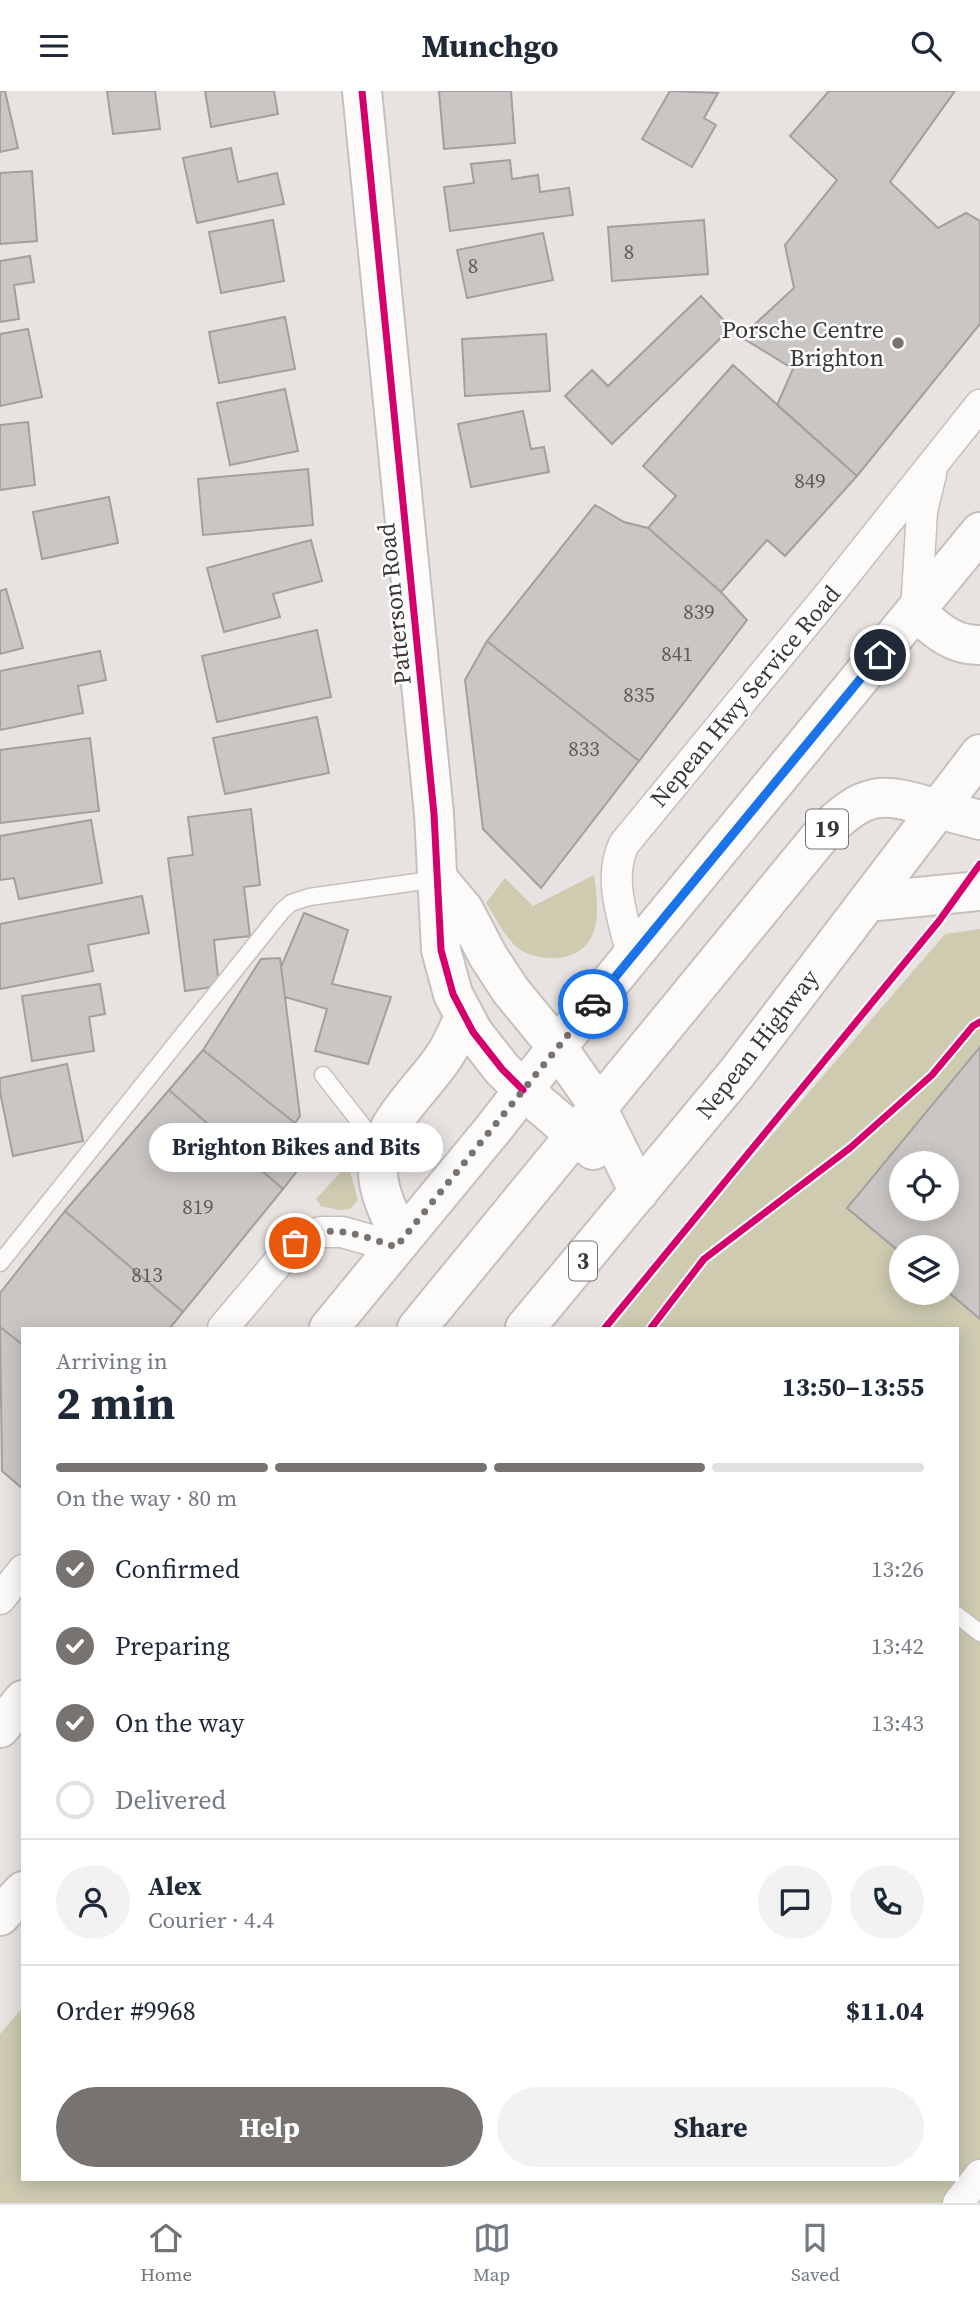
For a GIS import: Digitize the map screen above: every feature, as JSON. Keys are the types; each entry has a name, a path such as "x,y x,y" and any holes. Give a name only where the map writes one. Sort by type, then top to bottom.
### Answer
{"main road":[{"name":"Patterson Road","path":"362,91 434,814 441,950 449,982 464,1017 486,1050 523,1090 587,1121"},
{"path":"330,1327 980,532"},
{"path":"916,612 945,636 980,645"},
{"name":"Nepean Highway","path":"526,1327 737,1073 980,754"},
{"name":"19","path":"418,1327 814,844 840,816 861,803 880,797 901,798 980,820"},
{"path":"438,879 464,910 488,956 511,991 557,1047 587,1121 639,1192"},
{"path":"867,902 980,891"},
{"path":"398,1243 379,1184 381,1150 399,1113 445,1055 464,1017"},
{"path":"0,1728 21,1702"},
{"path":"0,1916 21,1893"}],"street":[{"name":"Nepean Hwy Service Road","path":"632,956 616,875 617,859 624,845 980,405"},
{"name":"Nepean Hwy Service Road","path":"916,612 922,511 929,480 939,459"},
{"path":"224,1327 287,1252 304,1237 321,1232 342,1231 398,1243"},
{"path":"1,1595 21,1572"},
{"path":"958,2203 980,2175"}],"lane":[{"path":"0,1263 291,903 310,897 438,879"},
{"path":"323,1075 381,1150"},
{"path":"959,1617 980,1633"}],"shaded area":[{"path":"594,875 597,915 591,938 574,954 559,958 531,955 516,947 486,903 505,878 533,906"},
{"path":"980,929 980,2203 0,2203 0,2034 21,2009 21,2181 959,2181 959,1327 607,1327 945,934"},
{"path":"348,1164 358,1200 350,1209 339,1210 321,1206 316,1199"}],"building":[{"path":"0,91 5,91 18,148 0,152"},
{"path":"107,91 155,91 160,129 113,134"},
{"path":"205,91 274,91 278,114 211,127"},
{"path":"439,91 511,91 515,143 444,149"},
{"path":"670,91 718,93 704,118 716,125 692,167 642,139"},
{"path":"829,91 955,91 890,182 938,228 966,213 980,221 980,324 857,476 777,405 793,369 741,337 794,288 785,245 837,180 790,136"},
{"path":"231,148 238,182 277,173 284,204 197,223 183,158"},
{"path":"510,160 512,179 538,175 540,192 569,188 573,215 450,231 444,187 474,183 471,164"},
{"path":"32,171 37,241 0,244 0,173"},
{"path":"273,220 284,281 221,293 209,232"},
{"path":"704,220 708,274 612,281 608,227"},
{"path":"543,233 553,280 467,298 457,250"},
{"path":"30,256 34,282 14,285 19,319 0,322 0,261"},
{"path":"701,296 731,328 612,444 565,396 592,370 608,386"},
{"path":"285,317 295,369 219,383 209,332"},
{"path":"28,329 42,397 0,406 0,334"},
{"path":"546,334 550,391 465,396 462,339"},
{"path":"733,365 857,476 785,556 767,540 721,592 648,528 676,496 643,466"},
{"path":"285,389 298,451 230,465 217,403"},
{"path":"523,411 531,449 544,447 549,472 471,487 458,424"},
{"path":"28,422 35,485 0,490 0,425"},
{"path":"308,469 313,525 203,535 198,479"},
{"path":"109,497 118,543 42,559 33,512"},
{"path":"595,505 624,522 648,528 721,592 747,620 639,761 487,641"},
{"path":"311,540 322,581 273,594 280,617 224,632 207,568"},
{"path":"6,589 23,648 0,654 0,591"},
{"path":"317,630 331,697 217,722 202,656"},
{"path":"487,641 639,761 541,888 483,829 465,680"},
{"path":"100,651 106,680 78,686 83,713 0,730 0,671"},
{"path":"317,717 329,773 225,794 213,738"},
{"path":"90,738 99,811 0,823 0,750"},
{"path":"251,809 260,885 244,887 250,936 214,940 219,986 185,991 168,858 193,855 188,817"},
{"path":"91,820 102,883 19,899 14,878 0,880 0,836"},
{"path":"142,896 149,933 88,945 93,971 0,989 0,924"},
{"path":"304,913 348,930 332,984 391,997 368,1064 315,1051 327,1009 285,997 281,967"},
{"path":"280,958 300,1116 295,1123 203,1050 261,959"},
{"path":"100,984 105,1014 89,1017 94,1051 32,1061 22,996"},
{"path":"980,1047 980,1319 959,1301 959,1235 889,1235 889,1243 847,1208 889,1157 889,1221 959,1221 959,1151 894,1151"},
{"path":"203,1050 295,1123 305,1161 283,1189 169,1090"},
{"path":"67,1064 83,1141 13,1156 0,1092 0,1078"},
{"path":"169,1090 283,1189 183,1312 65,1211"},
{"path":"65,1211 183,1312 171,1327 21,1327 21,1343 0,1327 0,1293"},
{"path":"0,1327 21,1343 21,1487 2,1471"}],"cycle path":[{"path":"362,91 434,814 441,950 453,994 473,1032 502,1069 523,1090"},
{"path":"606,1327 939,921 980,864"},
{"path":"652,1327 704,1259 850,1148 932,1075 973,1026 980,1022"}],"way so far":[{"path":"295,1243 309,1234 334,1231 353,1233 396,1247 593,1004"}],"place":[{"name":"Porsche Centre Brighton","path":"898,343"},
{"name":"Brighton Bikes and Bits","path":"295,1243"}],"route":[{"path":"593,1004 880,655"}]}
